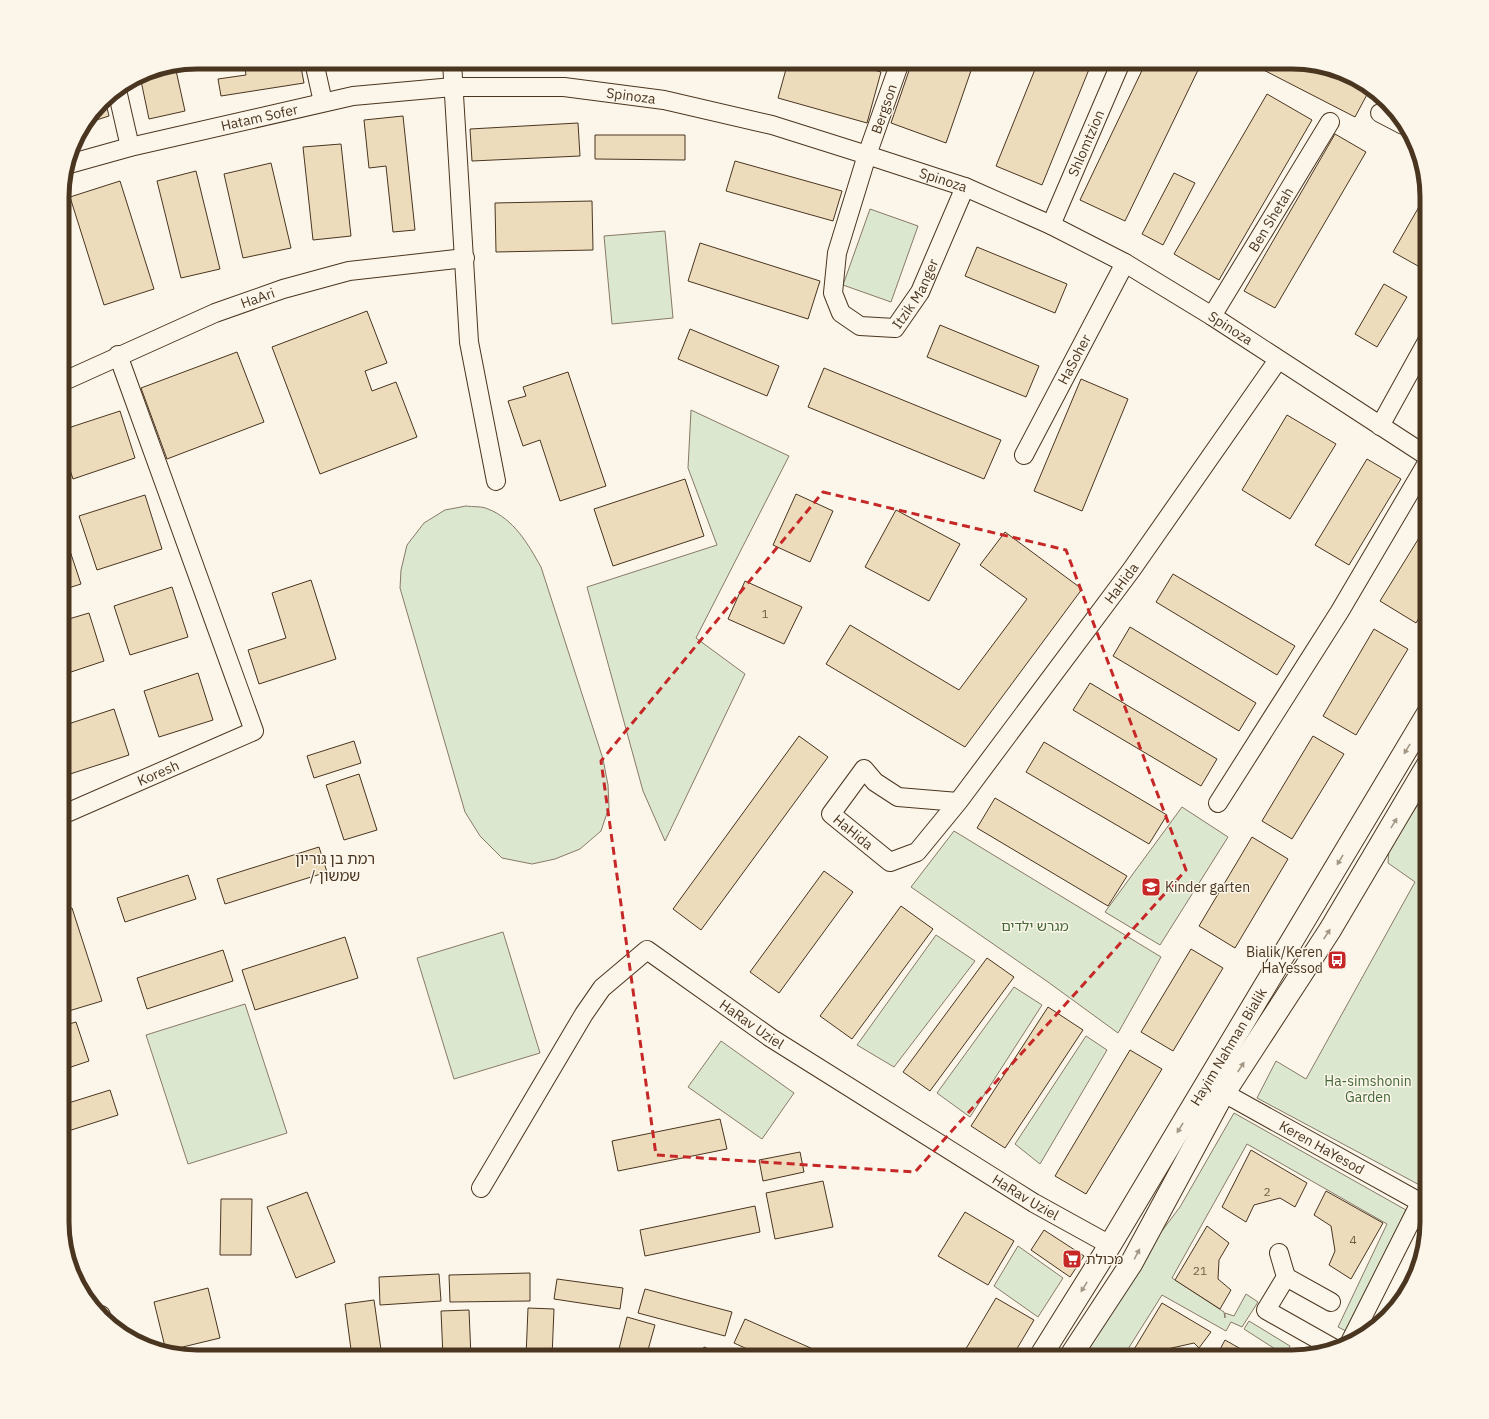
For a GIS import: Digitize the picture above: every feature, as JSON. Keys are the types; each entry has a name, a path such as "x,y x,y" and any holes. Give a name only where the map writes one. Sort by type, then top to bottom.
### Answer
{"street":[{"path":"316,69 323,102"},
{"path":"452,69 469,342 496,481"},
{"name":"Bergson","path":"867,155 898,69"},
{"name":"Shlomtzion","path":"1051,225 1118,69"},
{"name":"Hatam Sofer","path":"73,163 130,147 353,96 453,87"},
{"name":"Spinoza","path":"453,87 564,87 664,100 772,125 965,187 1051,225 1125,263 1212,316 1420,452"},
{"path":"119,97 130,147"},
{"path":"1380,113 1393,120"},
{"name":"Ben Shetah","path":"1212,316 1330,122"},
{"name":"Itzik Manger","path":"867,155 837,253 833,293 841,314 860,326 895,328 920,292 965,187"},
{"name":"HaAri","path":"69,379 118,355 215,313 283,289 349,271 465,258"},
{"name":"HaSoher","path":"1024,456 1125,263"},
{"path":"1380,426 1420,354"},
{"name":"Koresh","path":"69,812 254,731 118,355"},
{"name":"HaHida","path":"958,802 898,797 875,782 864,769 831,814 890,862 917,852 958,802 1132,569 1278,360"},
{"path":"1218,803 1340,611 1420,475"},
{"name":"Hayim Nahman Bialik","path":"1044,1350 1110,1245 1420,727"},
{"name":"Hayim Nahman Bialik","path":"1075,1350 1132,1264 1224,1093 1330,930 1420,778"},
{"name":"HaRav Uziel","path":"481,1188 584,1014 602,988 647,950 771,1038 1027,1199 1110,1245"},
{"name":"Keren HaYesod","path":"1224,1093 1420,1202"},
{"name":"Keren HaYesod","path":"1355,1333 1420,1211"},
{"path":"1279,1253 1286,1277 1331,1302"},
{"path":"1286,1277 1266,1310 1328,1345"}],"highlighted area":[{"path":"823,492 1066,550 1186,870 915,1172 656,1155 601,761"}],"green space":[{"path":"870,209 918,226 891,302 843,285"},
{"path":"665,231 673,318 612,324 604,236"},
{"path":"691,410 789,456 696,638 745,674 665,841 643,791 587,587 717,545 688,468"},
{"path":"466,506 486,508 505,519 513,526 525,541 541,567 603,759 608,785 609,807 601,831 580,849 555,859 532,864 502,858 480,836 465,812 400,588 401,570 407,545 424,523 445,510"},
{"name":"Ha-simshonin Garden","path":"1420,802 1420,1185 1257,1098 1276,1061 1306,1079 1415,882 1388,863 1389,848"},
{"path":"1182,807 1228,837 1160,945 1105,912"},
{"name":"מגרש ילדים","path":"954,831 1161,957 1118,1033 1048,982 911,887"},
{"path":"503,932 540,1053 454,1079 417,958"},
{"path":"936,935 975,961 894,1067 857,1045"},
{"path":"1014,987 1042,1005 970,1117 937,1093"},
{"path":"245,1004 287,1133 188,1164 146,1035"},
{"path":"1086,1036 1107,1050 1040,1164 1015,1144"},
{"path":"721,1041 794,1093 762,1139 688,1087"},
{"path":"1234,1113 1406,1210 1348,1332 1338,1327 1387,1224 1247,1144 1172,1278 1224,1312 1225,1318 1225,1313 1234,1316 1246,1294 1258,1302 1242,1327 1231,1322 1226,1331 1162,1295 1127,1350 1088,1350 1155,1240 1180,1207"},
{"path":"1018,1246 1063,1278 1038,1317 994,1286"},
{"path":"1249,1321 1290,1346 1288,1350 1277,1350 1244,1329"}],"building":[{"path":"245,69 301,69 304,83 221,96 218,79 246,75"},
{"path":"786,69 871,69 881,72 867,123 778,98"},
{"path":"910,69 972,69 946,143 891,123"},
{"path":"1035,69 1089,69 1042,185 996,166"},
{"path":"1143,69 1199,69 1125,221 1080,200"},
{"path":"1262,69 1300,69 1317,71 1349,82 1367,94 1355,117"},
{"path":"176,71 185,111 149,119 141,82 164,73"},
{"path":"1267,94 1312,120 1219,280 1174,254"},
{"path":"107,107 109,116 94,121"},
{"path":"403,116 415,230 393,232 386,166 369,168 364,120"},
{"path":"578,123 580,156 472,161 470,129"},
{"path":"1335,134 1366,152 1275,308 1244,291"},
{"path":"595,135 685,135 685,160 595,159"},
{"path":"341,144 351,236 313,240 303,147"},
{"path":"735,161 842,191 833,221 726,191"},
{"path":"271,163 291,248 243,258 224,174"},
{"path":"196,171 220,269 181,278 157,181"},
{"path":"1174,173 1195,183 1163,245 1142,234"},
{"path":"120,181 154,289 104,305 70,197"},
{"path":"592,201 593,250 496,252 495,203"},
{"path":"1420,205 1420,267 1393,252"},
{"path":"700,243 820,281 808,319 688,281"},
{"path":"977,247 1067,284 1055,313 965,276"},
{"path":"1384,284 1407,297 1377,347 1355,334"},
{"path":"367,311 387,363 365,371 372,391 396,382 417,437 320,474 272,347"},
{"path":"940,325 1039,366 1026,397 927,357"},
{"path":"690,329 779,366 767,396 678,359"},
{"path":"237,352 264,422 167,459 141,388"},
{"path":"824,368 1001,440 984,479 808,407"},
{"path":"568,372 606,486 560,501 540,440 523,446 508,401 526,396 523,387"},
{"path":"1081,379 1128,399 1082,511 1034,491"},
{"path":"120,411 135,458 73,479 69,467 69,428"},
{"path":"1287,415 1336,444 1290,519 1242,490"},
{"path":"1367,459 1401,479 1349,565 1315,545"},
{"path":"685,479 704,536 613,566 594,509"},
{"path":"796,494 833,511 810,562 773,545"},
{"path":"145,495 162,549 97,570 79,516"},
{"path":"896,510 960,544 929,601 865,567"},
{"path":"1005,532 1082,589 965,747 826,664 850,625 959,690 1027,599 980,565"},
{"path":"1420,536 1420,616 1416,623 1380,601"},
{"path":"69,548 81,584 69,588"},
{"path":"1173,574 1295,646 1277,675 1156,602"},
{"path":"311,580 336,659 259,684 248,650 286,638 272,593"},
{"path":"745,581 802,607 784,644 728,619"},
{"path":"172,587 188,637 130,655 114,606"},
{"path":"89,613 104,661 69,673 69,619"},
{"path":"1130,627 1256,703 1239,731 1113,656"},
{"path":"1374,629 1408,649 1356,735 1323,716"},
{"path":"198,673 213,720 159,737 144,691"},
{"path":"1090,683 1217,759 1201,786 1073,710"},
{"path":"114,709 129,755 70,774 69,724"},
{"path":"799,736 828,757 701,930 673,909"},
{"path":"1313,736 1344,754 1292,839 1262,821"},
{"path":"354,741 361,763 314,778 307,756"},
{"path":"1044,742 1167,815 1149,844 1026,772"},
{"path":"359,774 377,830 344,840 326,785"},
{"path":"995,798 1127,876 1108,906 977,828"},
{"path":"1252,837 1288,859 1235,948 1199,926"},
{"path":"319,847 327,872 225,904 217,879"},
{"path":"824,871 853,892 779,993 750,972"},
{"path":"188,875 196,899 125,922 117,898"},
{"path":"901,906 933,929 852,1039 820,1016"},
{"path":"72,908 102,1001 69,1011 69,909"},
{"path":"345,937 358,978 255,1010 242,970"},
{"path":"1191,949 1223,968 1173,1051 1141,1032"},
{"path":"223,950 233,981 147,1009 137,978"},
{"path":"987,958 1014,977 930,1091 903,1072"},
{"path":"1048,1007 1083,1030 1005,1148 971,1126"},
{"path":"76,1022 89,1061 69,1068 69,1024"},
{"path":"1130,1050 1162,1069 1086,1194 1055,1176"},
{"path":"110,1090 118,1115 69,1131 69,1103"},
{"path":"720,1119 727,1149 618,1171 612,1141"},
{"path":"1251,1150 1307,1183 1295,1207 1280,1198 1254,1205 1246,1222 1222,1207"},
{"path":"800,1152 804,1172 763,1181 759,1160"},
{"path":"823,1181 833,1227 775,1239 766,1193"},
{"path":"1326,1191 1383,1223 1351,1279 1329,1265 1335,1251 1331,1226 1314,1215"},
{"path":"307,1192 335,1262 296,1278 267,1207"},
{"path":"221,1199 252,1199 251,1255 220,1255"},
{"path":"755,1206 760,1232 645,1256 640,1230"},
{"path":"965,1212 1014,1241 988,1285 938,1256"},
{"path":"1207,1226 1229,1243 1219,1260 1218,1279 1231,1290 1220,1309 1175,1280"},
{"path":"1044,1230 1084,1256 1070,1277 1031,1250"},
{"path":"530,1273 530,1301 450,1302 449,1275"},
{"path":"439,1274 441,1301 380,1305 379,1277"},
{"path":"557,1279 623,1288 620,1309 554,1299"},
{"path":"208,1288 220,1338 176,1349 165,1346 154,1302"},
{"path":"645,1289 732,1312 725,1336 638,1313"},
{"path":"996,1298 1034,1320 1016,1350 965,1350"},
{"path":"374,1300 381,1350 351,1350 345,1304"},
{"path":"1162,1303 1211,1332 1199,1348 1194,1343 1163,1350 1134,1350"},
{"path":"528,1308 554,1309 552,1350 526,1350"},
{"path":"469,1310 471,1350 443,1350 441,1311"},
{"path":"627,1317 655,1325 648,1350 619,1350"},
{"path":"745,1319 815,1350 750,1350 734,1343"},
{"path":"1225,1340 1243,1350 1220,1350"},
{"path":"704,1347 711,1350 702,1350"}],"place":[{"name":"Kinder garten","path":"1151,887"},
{"name":"Bialik/Keren HaYessod","path":"1337,960"},
{"name":"מכולת","path":"1072,1259"}],"district":[{"name":"רמת בן גוריון / שמשון","path":"335,866"}]}
